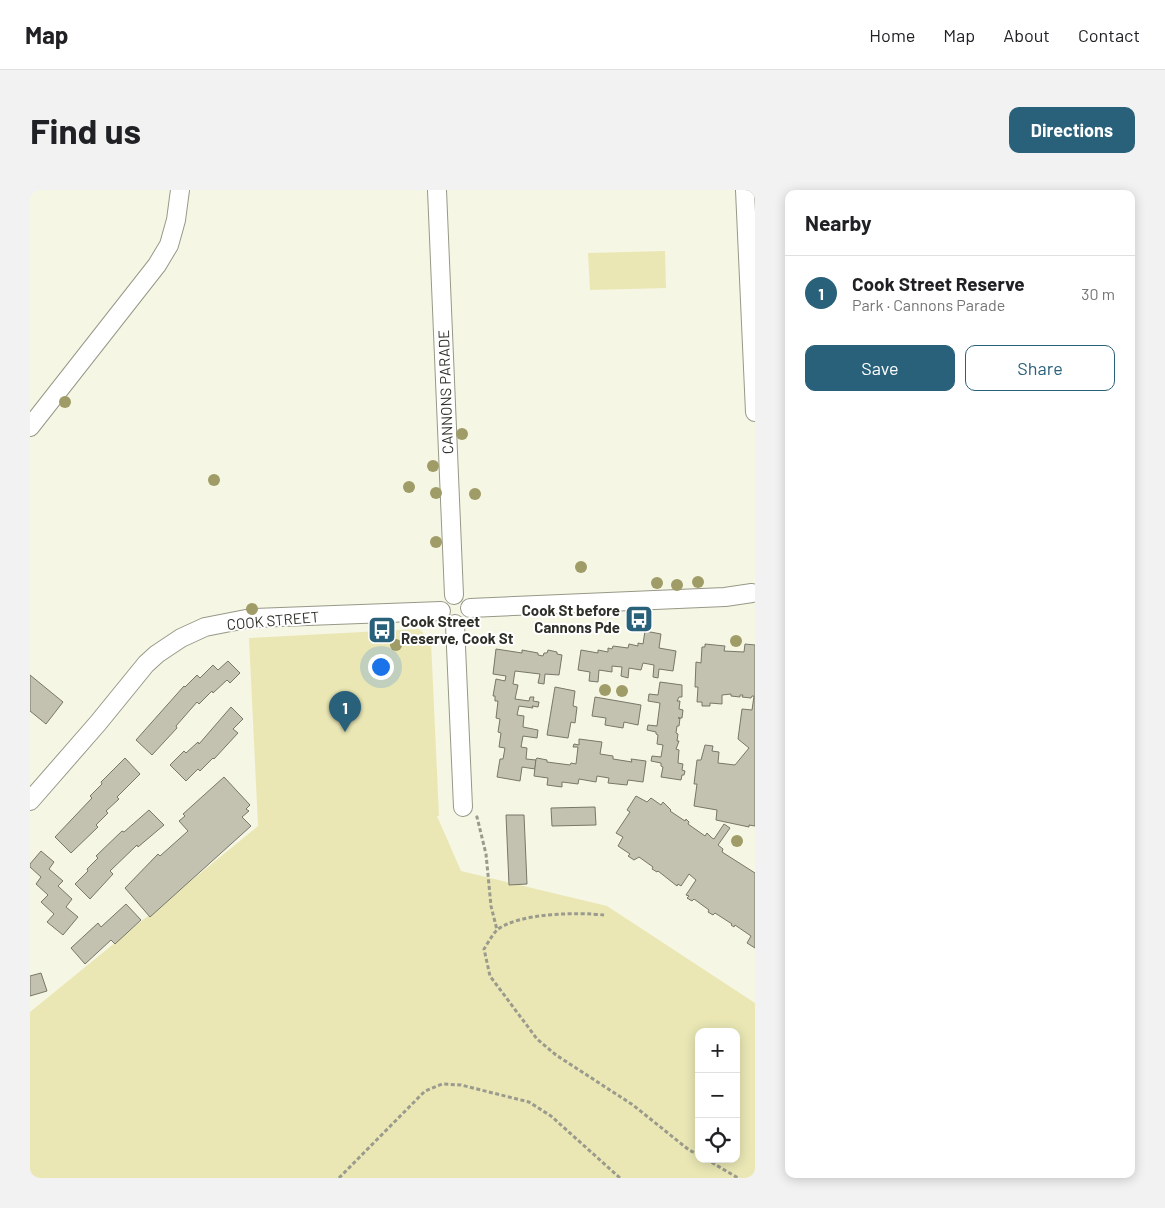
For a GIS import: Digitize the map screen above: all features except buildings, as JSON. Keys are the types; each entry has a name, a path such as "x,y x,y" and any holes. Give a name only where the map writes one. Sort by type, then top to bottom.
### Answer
{"street":[{"path":"30,426 157,266 169,245 176,220 180,190"},
{"name":"CANNONS PARADE","path":"437,190 454,594"},
{"path":"745,190 755,412"},
{"path":"470,608 725,597 754,590"},
{"path":"454,594 463,597 470,608 466,620 455,624 446,620 440,611 443,601 454,594"},
{"name":"COOK STREET","path":"30,801 146,664 181,638 205,627 251,618 440,611"},
{"path":"455,624 463,807"}],"path":[{"path":"463,807 477,818 486,854 491,906 497,930"},
{"path":"604,915 536,916 516,921 497,930 484,949 490,976 537,1038 556,1055 633,1105 695,1153"},
{"path":"339,1178 425,1091 442,1084 461,1085 528,1102 551,1116 620,1178"},
{"path":"713,1163 738,1178"}],"shaded area":[{"path":"665,251 666,288 590,290 588,253"},
{"path":"419,629 431,641 439,816 437,816 461,871 607,906 755,1003 755,1178 30,1178 30,1012 258,826 249,638"}],"place":[{"name":"Cook St before Cannons Pde","path":"639,619"},
{"name":"Cook Street Reserve, Cook St","path":"382,630"},
{"name":"Cook Street Reserve","path":"345,732"}]}
